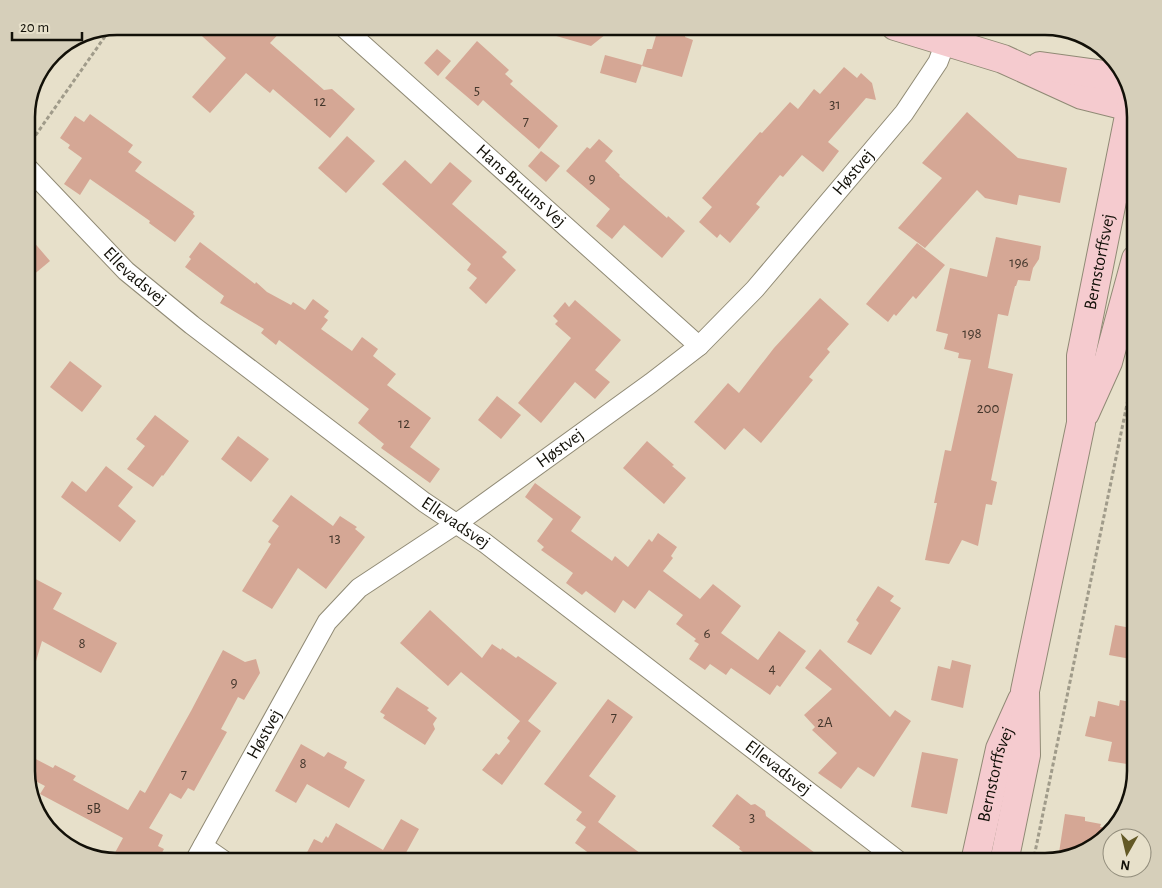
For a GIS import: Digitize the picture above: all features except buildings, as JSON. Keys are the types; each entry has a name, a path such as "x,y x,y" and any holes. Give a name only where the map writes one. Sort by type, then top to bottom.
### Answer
{"street":[{"name":"Hans Bruuns Vej","path":"352,35 699,346"},
{"path":"926,35 1003,59 1082,95 1126,105"},
{"name":"Høstvej","path":"200,853 327,622 358,588 456,524 699,346 755,290 904,113 938,62 946,41"},
{"path":"1003,59 1118,79"},
{"name":"Bernstorffsvej","path":"977,853 1000,749 1025,692 1080,423 1081,356 1127,131"},
{"name":"Ellevadsvej","path":"35,175 126,271 192,325 424,502 485,543 888,853"},
{"name":"Bernstorffsvej","path":"1080,423 1108,362 1127,293"},
{"name":"Bernstorffsvej","path":"1006,853 1026,755 1025,692"},
{"path":"204,846 214,853"}],"path":[{"path":"35,136 105,36"},
{"path":"1035,853 1127,405"}]}
